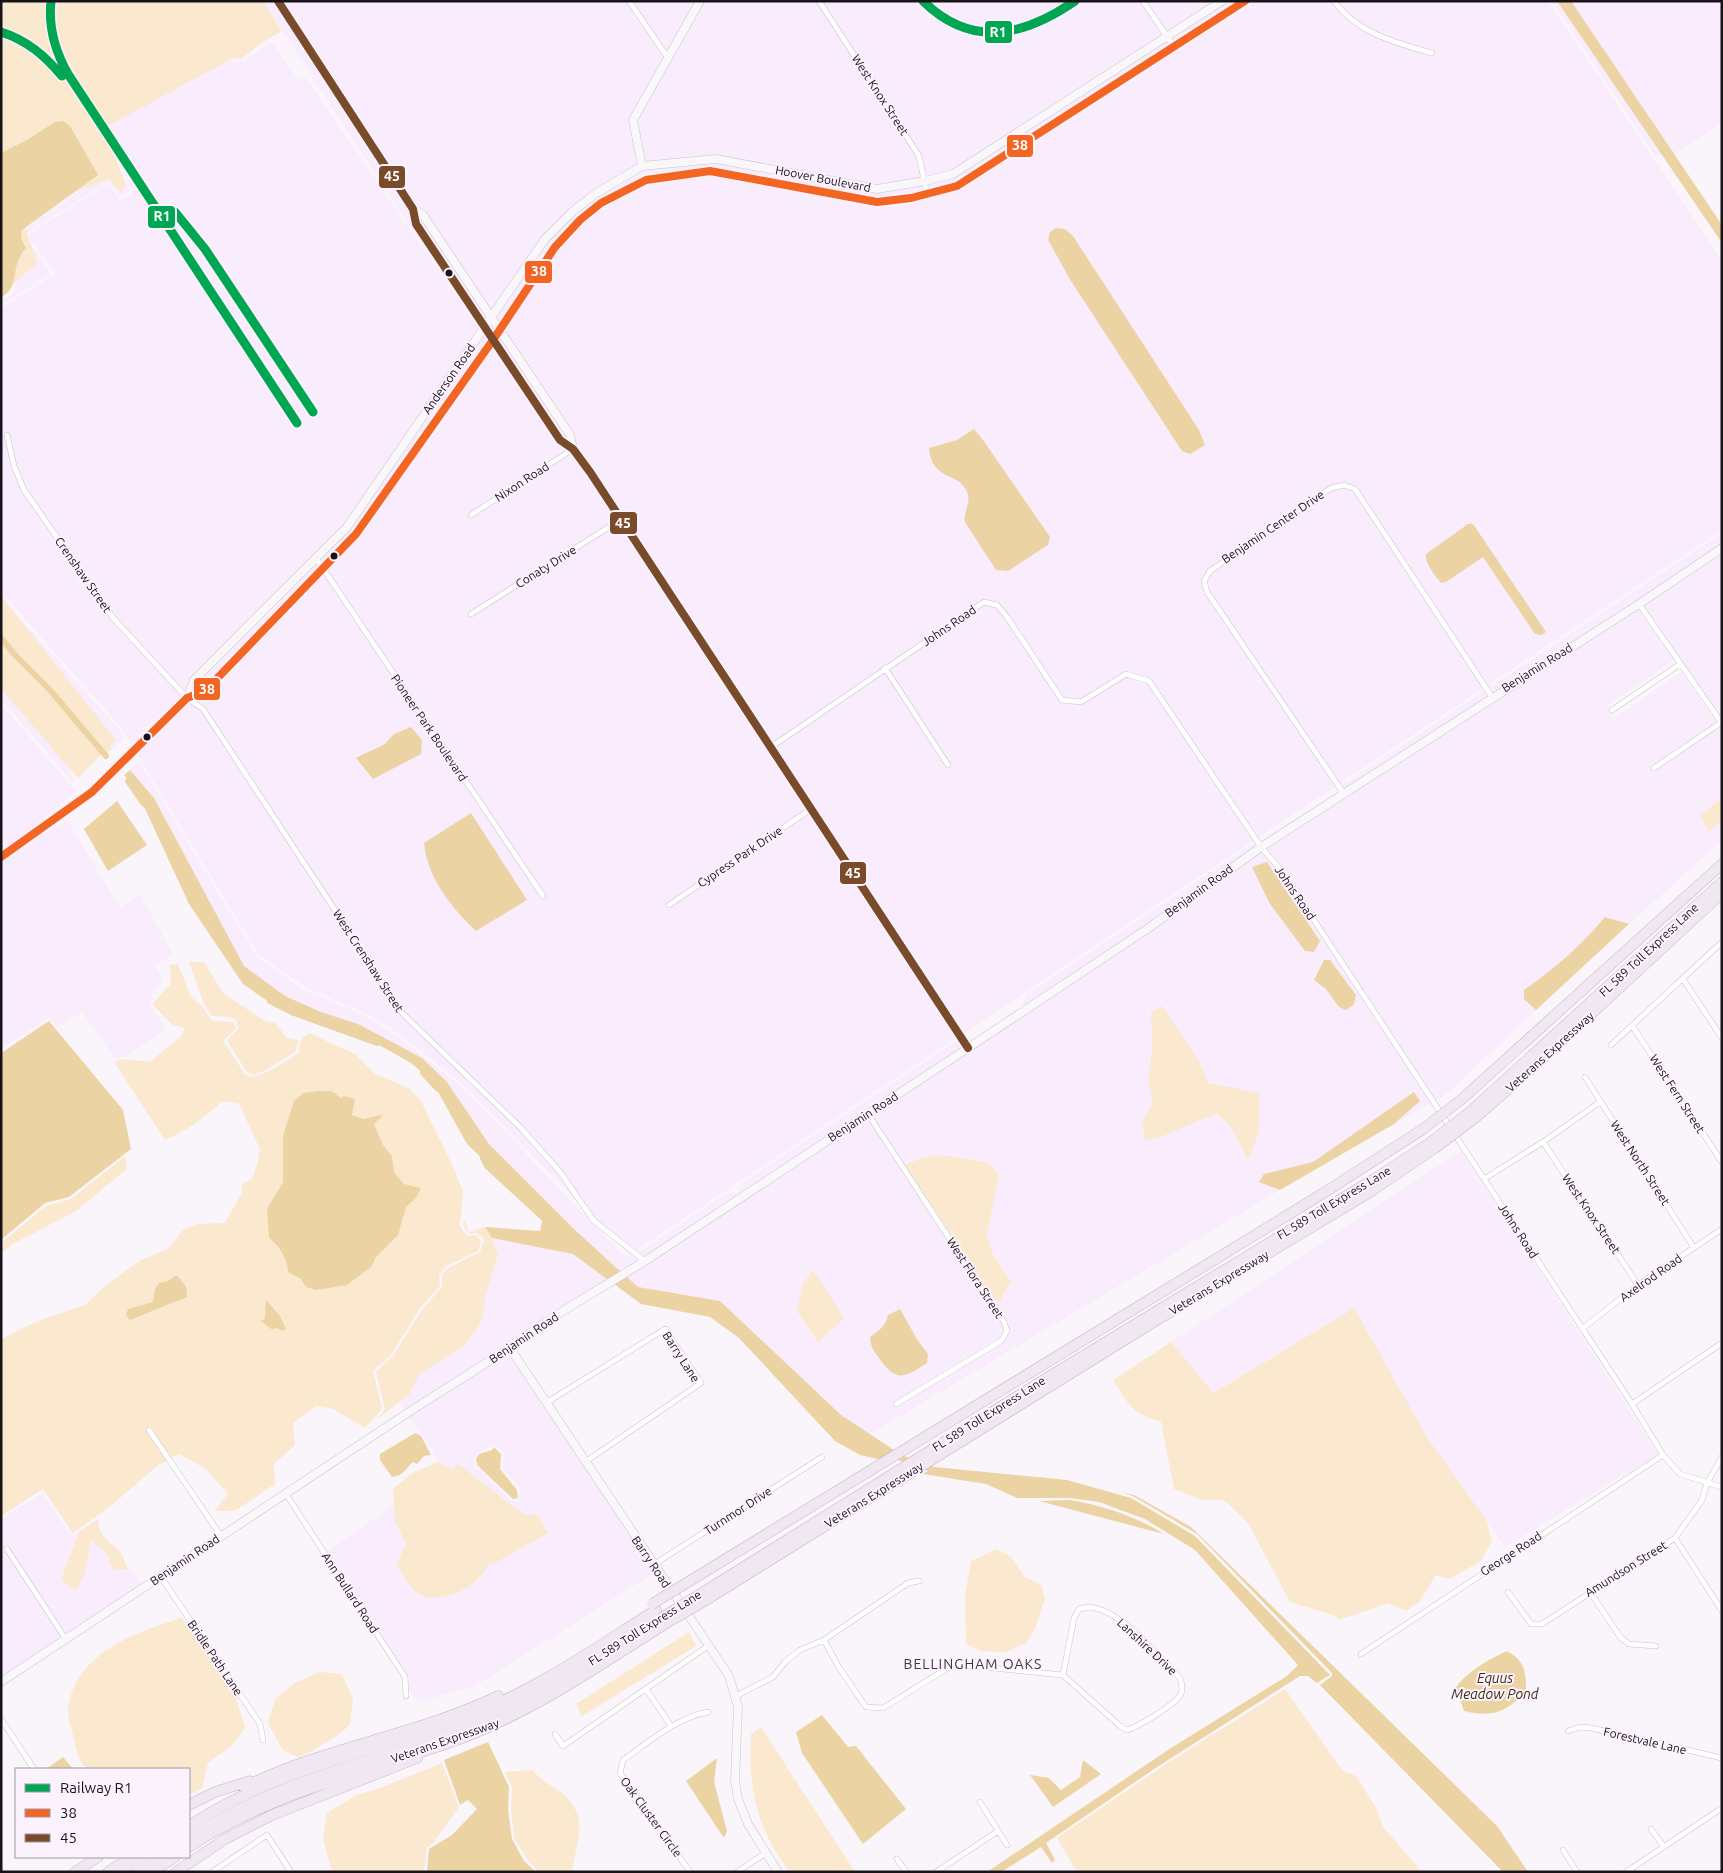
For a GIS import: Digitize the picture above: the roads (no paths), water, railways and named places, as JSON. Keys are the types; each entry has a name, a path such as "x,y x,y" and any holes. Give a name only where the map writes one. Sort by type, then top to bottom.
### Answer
{"highway":[{"name":"Veterans Expressway","path":"190,1847 222,1827 282,1798 450,1742 498,1723 547,1698 658,1614 699,1589 822,1500 1330,1189 1423,1129 1462,1099 1531,1039 1722,864"},
{"name":"FL 589 Toll Express Lane","path":"1473,1114 1722,882"},
{"name":"Veterans Expressway","path":"190,1817 258,1780 491,1699 658,1614 891,1480 1370,1192 1535,1066 1722,893"},
{"name":"FL 589 Toll Express Lane","path":"190,1825 234,1800 281,1779 448,1724 490,1707 658,1614"},
{"name":"FL 589 Toll Express Lane","path":"190,1837 239,1808 288,1786 447,1734 502,1712 552,1685 658,1614"},
{"path":"176,1872 225,1839 270,1816 396,1767 450,1742"},
{"path":"190,1804 228,1787 258,1780"},
{"path":"75,1872 96,1858"},
{"path":"108,1872 129,1858"},
{"path":"121,1872 142,1858"},
{"path":"138,1872 159,1858"},
{"path":"152,1872 173,1858"}],"street":[{"path":"278,1 413,208 423,215 570,435 574,449 620,520 968,1048"},
{"path":"629,1 668,58"},
{"path":"642,166 633,120 700,1"},
{"name":"West Knox Street","path":"819,1 919,156 927,194"},
{"path":"1143,1 1174,47"},
{"name":"Hoover Boulevard","path":"642,166 716,159 877,189 953,174 1222,1"},
{"name":"Hoover Boulevard","path":"646,180 710,171 877,202 927,194 957,186 1246,1"},
{"path":"1334,1 1356,23 1386,40 1432,53"},
{"name":"Anderson Road","path":"187,698 194,680 347,527 545,239 572,212 595,194 642,166"},
{"name":"Anderson Road","path":"1,857 92,792 187,698 205,691 323,569 356,534 493,340 554,247 580,220 601,203 646,180"},
{"path":"413,208 416,224 493,340 560,440 574,449"},
{"name":"Crenshaw Street","path":"7,435 14,466 24,490 114,619 187,698"},
{"name":"Nixon Road","path":"471,515 574,449"},
{"name":"Benjamin Center Drive","path":"1344,794 1206,592 1204,581 1210,571 1331,488 1344,484 1355,489 1492,697"},
{"name":"Conaty Drive","path":"471,614 620,520"},
{"name":"Benjamin Road","path":"1,1682 412,1410 510,1348 545,1322 645,1261 968,1048 1150,927 1261,847 1639,604 1722,548"},
{"name":"Pioneer Park Boulevard","path":"316,558 543,896"},
{"name":"Johns Road","path":"771,748 885,668 984,602 997,605 1007,617 1062,700 1082,702 1126,674 1150,681 1261,847 1281,870 1632,1404 1663,1455 1680,1474 1722,1487"},
{"path":"1639,604 1721,722 1654,768"},
{"path":"1612,710 1680,664"},
{"path":"885,668 948,765"},
{"name":"West Crenshaw Street","path":"187,698 203,710 403,1014 521,1128 560,1172 594,1221 645,1261"},
{"name":"Cypress Park Drive","path":"669,905 811,809"},
{"path":"1611,1045 1722,942"},
{"path":"1683,979 1722,1038"},
{"name":"West Fern Street","path":"1632,1027 1722,1162"},
{"name":"West North Street","path":"1585,1078 1694,1248"},
{"path":"1484,1179 1543,1142 1600,1102"},
{"name":"West Flora Street","path":"868,1114 1004,1322 1007,1331 1001,1340 896,1404"},
{"name":"West Knox Street","path":"1543,1142 1638,1285"},
{"name":"Axelrod Road","path":"1582,1329 1638,1285 1722,1229"},
{"name":"Barry Lane","path":"546,1403 665,1328 701,1383 585,1462"},
{"path":"1632,1404 1722,1343"},
{"name":"Barry Road","path":"510,1348 653,1565 729,1676 738,1707 735,1781 738,1798 743,1814 778,1872"},
{"path":"149,1430 221,1536"},
{"name":"George Road","path":"1361,1654 1663,1455"},
{"name":"Turnmor Drive","path":"653,1565 822,1457"},
{"name":"Amundson Street","path":"1508,1592 1531,1624 1542,1624 1675,1538 1702,1500 1707,1483 1722,1457"},
{"name":"Ann Bullard Road","path":"286,1494 405,1677 406,1696"},
{"path":"1675,1538 1722,1610"},
{"path":"7,1549 65,1638"},
{"name":"Bridle Path Lane","path":"161,1577 260,1724 263,1740"},
{"path":"736,1696 773,1677 786,1660 800,1650 824,1640 908,1583 919,1581"},
{"path":"1590,1592 1621,1638 1629,1644 1656,1646"},
{"name":"Lanshire Drive","path":"1097,1607 1124,1623 1180,1678 1183,1688 1179,1697 1136,1728 1127,1730 1063,1675 1074,1618 1079,1609 1097,1607"},
{"path":"824,1640 838,1666 866,1707 883,1708 954,1664 1063,1675"},
{"path":"555,1734 563,1746 708,1646"},
{"path":"646,1689 671,1726"},
{"name":"Oak Cluster Circle","path":"690,1872 620,1773 623,1760 671,1726 694,1714 708,1712"},
{"path":"1,1719 33,1768"},
{"name":"Forestvale Lane","path":"1568,1731 1580,1727 1591,1728 1722,1758"},
{"path":"980,1802 1007,1845"},
{"path":"1626,1872 1722,1808"},
{"path":"1652,1829 1664,1847"},
{"path":"936,1872 998,1831"},
{"path":"212,1872 267,1835 291,1872"},
{"path":"1563,1850 1577,1872"},
{"path":"737,1872 766,1853"},
{"path":"897,1859 906,1872"}],"water":[{"path":"1557,1 1571,1 1722,225 1722,243"},
{"path":"63,121 70,126 98,175 22,230 21,238 26,248 18,262 11,288 1,297 1,153 27,140 55,122"},
{"path":"1056,228 1065,229 1073,236 1199,430 1205,445 1190,454 1182,451 1071,281 1048,240 1050,232"},
{"path":"974,429 1050,537 1048,545 1008,571 996,570 965,522 969,500 963,486 940,471 931,459 929,448 957,440"},
{"path":"1468,524 1473,524 1546,632 1541,635 1535,634 1483,557 1446,582 1441,583 1433,573 1427,562 1426,554"},
{"path":"411,727 422,740 421,754 373,779 356,758 385,744 394,734"},
{"path":"130,770 154,798 244,966 285,996 321,1012 358,1024 422,1058 447,1082 489,1144 575,1230 621,1272 608,1280 573,1254 492,1238 485,1227 540,1231 543,1217 467,1144 432,1081 411,1063 363,1036 266,1000 243,984 189,904 135,787 124,775"},
{"path":"117,801 147,845 108,871 84,829"},
{"path":"471,813 527,900 476,931 442,892 430,869 424,843"},
{"path":"1267,862 1320,941 1314,952 1305,951 1270,904 1252,867"},
{"path":"1605,917 1629,924 1536,1010 1524,999 1524,990 1587,938"},
{"path":"1324,960 1330,960 1356,995 1354,1004 1346,1010 1339,1007 1326,989 1314,980"},
{"path":"49,1021 123,1110 131,1149 69,1197 45,1203 1,1240 1,1053"},
{"path":"331,1091 341,1098 344,1096 355,1099 352,1115 364,1119 384,1114 374,1124 383,1145 392,1156 394,1172 404,1184 421,1188 416,1198 406,1207 398,1235 376,1257 371,1267 347,1285 316,1290 306,1287 301,1279 288,1272 282,1253 269,1238 267,1209 283,1182 283,1136 294,1101 303,1093"},
{"path":"1414,1092 1420,1101 1394,1124 1280,1190 1259,1182 1264,1174 1313,1162"},
{"path":"178,1276 186,1287 187,1297 130,1320 126,1315 128,1309 153,1302 155,1289 159,1283 168,1281"},
{"path":"626,1276 638,1287 720,1301 841,1415 894,1450 881,1460 860,1455 835,1441 739,1338 710,1317 641,1304 614,1284"},
{"path":"266,1300 280,1316 286,1329 283,1331 277,1328 271,1329 261,1321 265,1318"},
{"path":"900,1309 918,1341 928,1354 927,1363 901,1376 896,1375 885,1366 874,1351 870,1337 884,1325 888,1315"},
{"path":"415,1433 421,1436 431,1455 424,1456 417,1464 413,1462 402,1473 392,1477 380,1460 380,1454"},
{"path":"494,1447 501,1454 500,1469 517,1490 518,1498 513,1499 477,1465 476,1459 479,1454 492,1450"},
{"path":"934,1467 1067,1480 1131,1498 1195,1536 1330,1675 1317,1683 1308,1676 1300,1676 1154,1769 1046,1843 1055,1860 1052,1863 1041,1847 1001,1872 987,1872 1171,1748 1287,1676 1298,1665 1195,1550 1145,1519 1099,1502 1070,1498 1017,1498 986,1484 923,1474"},
{"path":"1119,1492 1134,1495 1191,1527 1497,1826 1528,1872 1503,1872 1320,1685 1332,1676 1332,1673 1197,1534 1133,1496"},
{"path":"1070,1500 1119,1512 1164,1534 1039,1501"},
{"name":"Equus Meadow Pond","path":"1507,1651 1521,1663 1526,1678 1526,1691 1512,1704 1498,1711 1483,1714 1464,1711 1456,1687 1479,1666"},
{"path":"822,1715 848,1747 856,1746 906,1809 863,1844 802,1753 796,1732"},
{"path":"488,1742 509,1787 508,1809 512,1839 524,1861 536,1872 427,1872 429,1849 452,1835 477,1809 468,1800 460,1805 444,1760"},
{"path":"63,1757 72,1768 47,1768"},
{"path":"717,1758 714,1782 727,1831 724,1838 686,1781"},
{"path":"1083,1760 1101,1774 1053,1807 1030,1775 1049,1778 1061,1790 1080,1777"}],"waterway":[{"path":"1,638 49,689 106,756"},
{"path":"128,781 144,804"},
{"path":"270,1001 294,1013 377,1043"},
{"path":"423,1073 438,1089"},
{"path":"483,1158 487,1166 549,1223"},
{"path":"893,1455 937,1471"}],"rail line":[{"name":"R1","path":"51,1 50,11 54,39 59,57 68,74 297,423"},
{"name":"R1","path":"923,1 942,16 960,26 979,31 998,32 1037,23 1075,1"},
{"name":"R1","path":"1,32 19,39 35,49 62,76"},
{"name":"R1","path":"175,212 205,249 313,412"}],"district":[{"name":"BELLINGHAM OAKS","path":"973,1664"}]}
